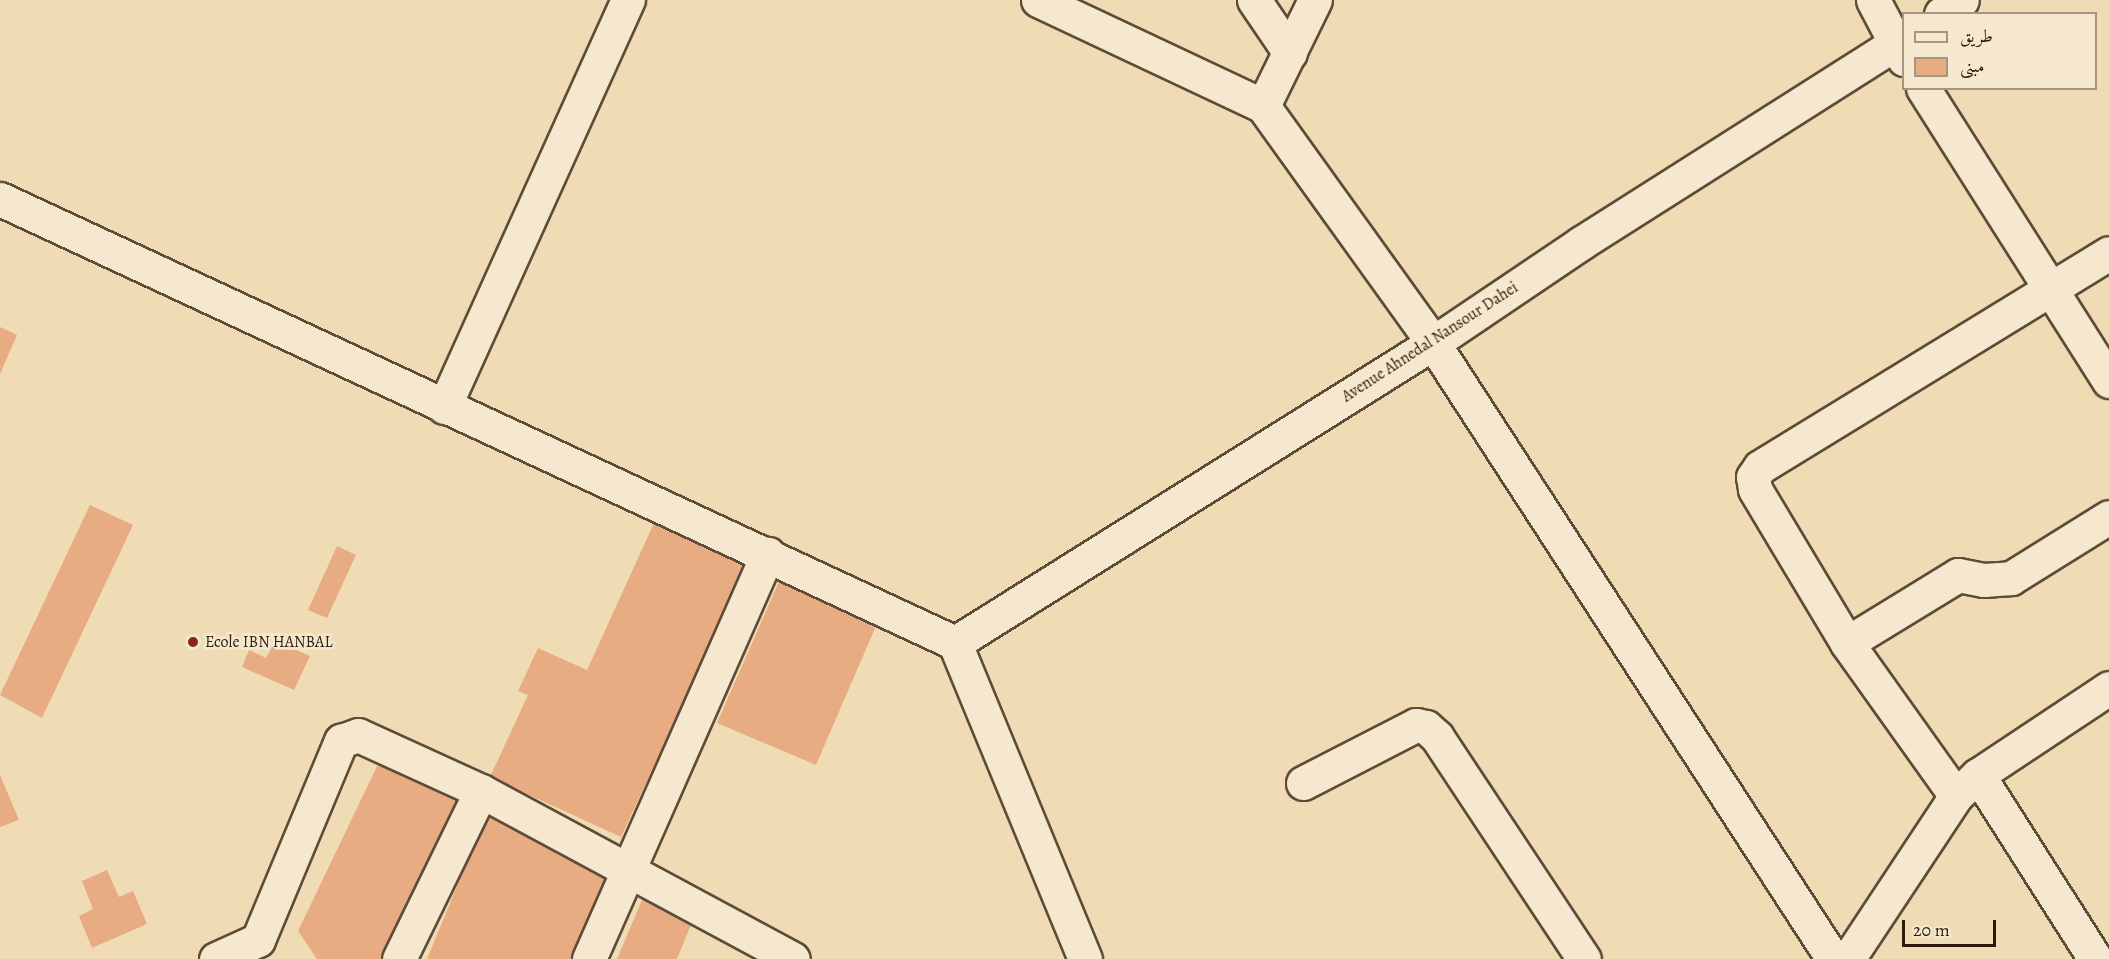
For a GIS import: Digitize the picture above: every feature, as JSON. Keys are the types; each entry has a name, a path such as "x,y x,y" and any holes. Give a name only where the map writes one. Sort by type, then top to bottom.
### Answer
{"street":[{"path":"444,407 628,0"},
{"path":"1038,0 1263,106 1433,343 1833,959"},
{"path":"1254,0 1290,53"},
{"path":"1263,106 1315,0"},
{"path":"1873,0 1900,47"},
{"path":"1944,12 1962,0"},
{"name":"Avenue Ahnedal Nansour Dahei","path":"955,643 1433,343 1581,243 1900,47"},
{"path":"1924,90 2109,381"},
{"path":"0,200 444,407 768,554 955,643 1085,959"},
{"path":"2095,959 1967,785 1848,643 1755,489 1753,477 1760,466 2109,253"},
{"path":"1848,643 1958,575 1984,580 2011,578 2109,517"},
{"path":"589,959 768,554"},
{"path":"1848,959 1967,785 2109,688"},
{"path":"1303,783 1416,725 1426,727 1437,737 1584,959"},
{"path":"216,959 264,950 341,741 358,735 481,791 629,867 794,959"},
{"path":"399,959 481,791"}],"building":[{"path":"0,327 17,335 0,374"},
{"path":"90,505 133,525 42,718 0,695"},
{"path":"655,521 748,564 621,837 490,777 528,695 518,691 538,648 587,670"},
{"path":"337,546 356,555 327,618 308,610"},
{"path":"781,577 879,619 816,765 717,723"},
{"path":"275,641 310,656 294,690 242,667 249,650 266,658"},
{"path":"381,758 468,798 394,959 317,959 298,931"},
{"path":"0,775 19,820 0,827"},
{"path":"488,811 614,863 575,959 427,959"},
{"path":"107,870 119,897 133,891 147,924 92,948 79,916 93,909 82,881"},
{"path":"647,888 697,910 677,959 617,959"}],"place":[{"name":"Ecole IBN HANBAL","path":"193,642"}]}
